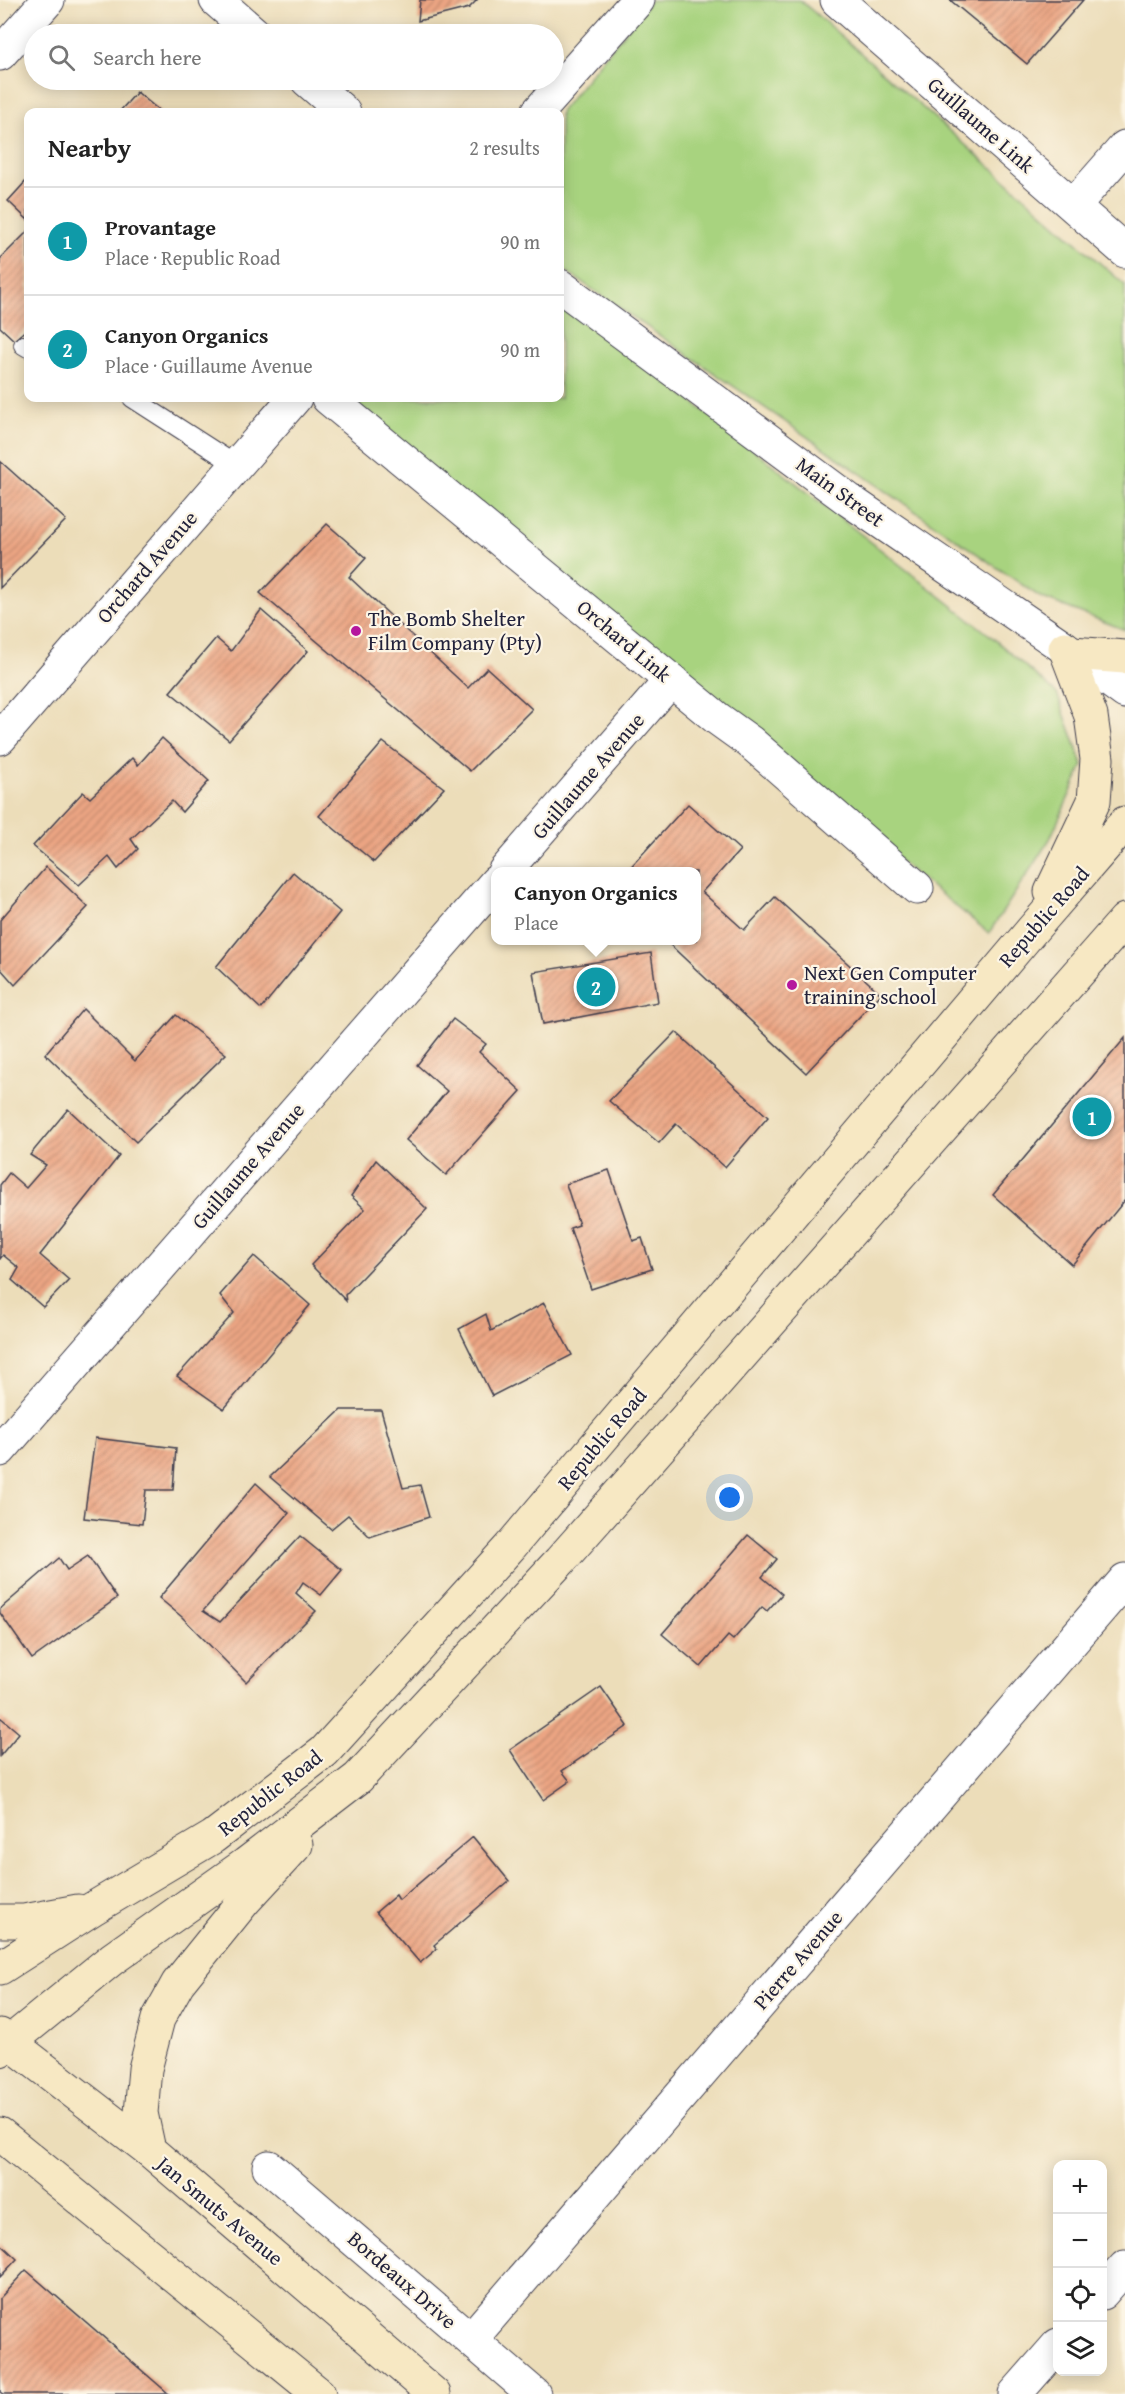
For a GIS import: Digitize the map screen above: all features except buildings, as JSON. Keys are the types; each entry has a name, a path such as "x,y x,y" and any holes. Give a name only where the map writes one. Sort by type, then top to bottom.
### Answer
{"main road":[{"path":"1033,929 1094,801 1097,759 1091,716 1068,650 1125,657"},
{"name":"Republic Road","path":"0,1968 92,1909 213,1837 324,1752 510,1547 1125,823"},
{"name":"Republic Road","path":"3,2042 112,1959 246,1864 358,1778 560,1561 1125,920"},
{"path":"1071,981 1125,941"},
{"path":"149,2150 141,2113 145,2069 158,2019 178,1983 245,1900 358,1778"},
{"path":"0,1922 24,1921 92,1909"},
{"name":"Jan Smuts Avenue","path":"3,2042 149,2150 434,2394"},
{"path":"0,2134 320,2394"}],"street":[{"path":"27,24 48,0"},
{"path":"216,0 244,24"},
{"path":"564,83 638,0"},
{"name":"Guillaume Link","path":"837,0 1125,251"},
{"path":"0,54 24,27"},
{"path":"319,90 339,108"},
{"path":"542,108 558,90"},
{"path":"1074,206 1125,147"},
{"name":"Main Street","path":"564,289 849,500 1068,650 1125,692"},
{"name":"Orchard Avenue","path":"0,738 291,402"},
{"name":"Orchard Link","path":"333,402 671,680 750,742 917,888"},
{"name":"Guillaume Avenue","path":"508,867 671,680"},
{"name":"Guillaume Avenue","path":"0,1449 491,887"},
{"name":"Pierre Avenue","path":"471,2339 1125,1580"},
{"name":"Bordeaux Drive","path":"269,2167 534,2394"},
{"path":"1107,2287 1125,2267"},
{"path":"1015,2394 1053,2351"},
{"path":"275,2356 297,2394"}],"lane":[{"path":"138,402 236,465"}],"green space":[{"path":"651,0 800,0 1125,285 1125,630 1040,597 564,270 563,108"},
{"path":"564,301 992,637 1057,694 1083,765 1050,839 989,933 330,402 564,402"}],"place":[{"name":"The Bomb Shelter Film Company (Pty)","path":"356,631"},
{"name":"Next Gen Computer training school","path":"792,985"},
{"name":"Canyon Organics","path":"596,987"},
{"name":"Provantage","path":"1092,1117"}]}
